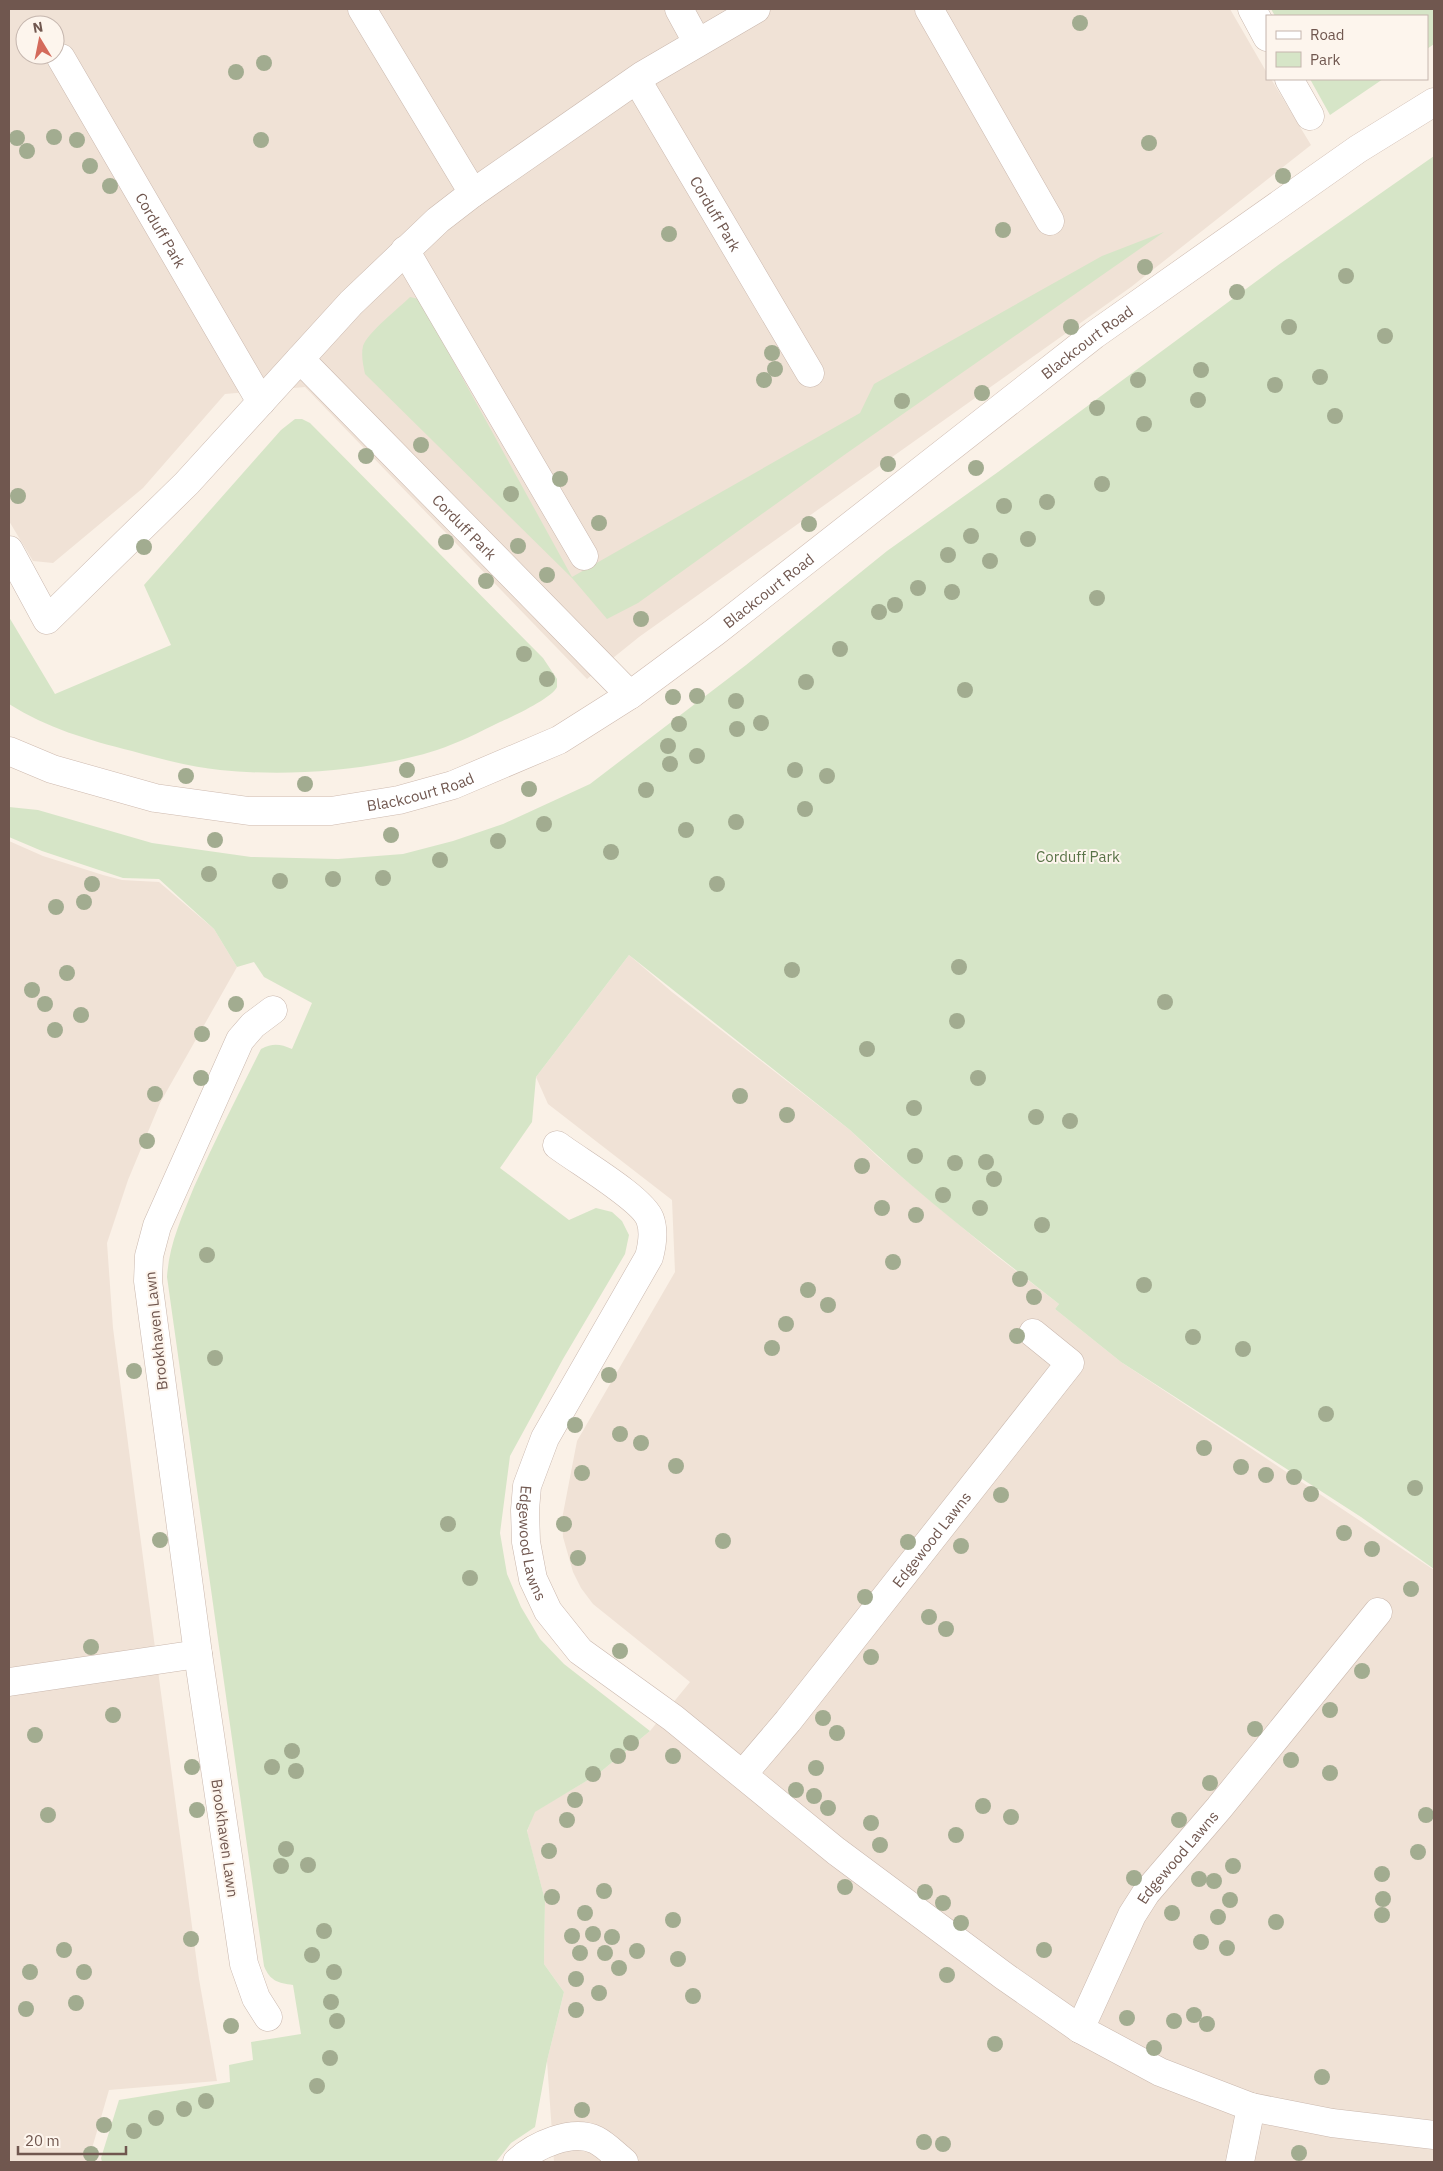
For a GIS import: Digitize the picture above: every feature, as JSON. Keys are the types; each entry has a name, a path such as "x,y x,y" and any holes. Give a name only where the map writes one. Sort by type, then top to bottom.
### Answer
{"street":[{"path":"362,9 473,193"},
{"path":"679,9 697,42"},
{"path":"9,550 46,620 187,483 351,303 405,250 473,193 637,80 697,42 756,9"},
{"path":"929,9 1050,221"},
{"path":"1252,9 1266,35"},
{"name":"Corduff Park","path":"65,65 261,402"},
{"name":"Corduff Park","path":"637,80 810,372"},
{"path":"1290,80 1310,116"},
{"name":"Blackcourt Road","path":"9,751 52,769 155,798 249,812 331,811 399,800 453,785 559,740 630,695 721,628 1094,335 1358,149 1434,102"},
{"path":"405,250 584,556"},
{"name":"Corduff Park","path":"300,359 630,695"},
{"name":"Brookhaven Lawn","path":"268,2017 256,1998 245,1968 198,1654 150,1307 148,1256 157,1226 240,1040 253,1025 273,1010"},
{"name":"Edgewood Lawns","path":"557,1146 632,1199 644,1210 650,1220 652,1247 649,1257 545,1438 527,1486 525,1510 526,1542 533,1579 548,1611 580,1651 673,1718 836,1852 1010,1981 1080,2029 1160,2072 1251,2107 1332,2123 1434,2135"},
{"name":"Edgewood Lawns","path":"743,1774 788,1721 1070,1363 1033,1333"},
{"name":"Edgewood Lawns","path":"1080,2029 1132,1915 1146,1893 1219,1808 1378,1612"},
{"path":"9,1682 198,1654"},
{"path":"1240,2162 1251,2107"},
{"path":"517,2162 533,2149 550,2141 575,2137 596,2140 624,2162"}],"shaded area":[{"path":"9,9 1230,9 1266,71 1266,80 1272,80 1311,145 1131,287 639,637 587,679 305,387 225,394 143,488 53,563 33,561 9,521"},
{"path":"9,841 43,856 103,875 122,880 159,882 214,929 237,967 160,1103 128,1180 107,1243 113,1328 135,1497 199,1979 217,2081 109,2090 88,2162 9,2162"},
{"path":"629,955 672,992 850,1130 878,1157 994,1254 1059,1304 1055,1309 1121,1362 1434,1570 1434,2162 554,2162 547,2061 564,1992 544,1964 545,1900 527,1832 534,1812 598,1774 650,1731 690,1682 593,1604 581,1588 573,1572 563,1537 562,1519 577,1441 675,1272 672,1200 548,1104 536,1077"}],"green space":[{"path":"1271,9 1434,9 1434,44 1428,48 1428,15 1274,15"},
{"path":"1311,80 1382,80 1330,115"},
{"name":"Corduff Park","path":"1434,156 1434,1569 1361,1517 1121,1362 1055,1309 1059,1304 926,1198 850,1130 629,955 536,1077 532,1122 500,1168 569,1220 596,1208 612,1212 622,1221 629,1235 625,1254 563,1359 510,1456 500,1533 507,1574 521,1607 540,1639 564,1664 650,1731 598,1774 535,1812 527,1831 545,1900 544,1964 564,1992 547,2061 535,2127 511,2143 496,2162 102,2162 101,2158 119,2100 230,2082 229,2065 253,2060 251,2042 301,2034 293,1985 275,1980 269,1975 264,1966 167,1277 173,1242 194,1187 261,1049 276,1045 292,1049 312,1003 264,977 254,962 237,967 214,929 159,879 123,878 42,851 9,837 9,807 38,810 152,843 251,857 338,859 403,854 453,841 503,824 590,784 746,665 887,551 998,472 1281,263"},
{"path":"1164,232 847,453 638,603 607,619 572,578 365,374 363,364 363,346 371,334 410,297 419,299 572,577 860,413 874,384 1102,256"},
{"path":"295,419 302,419 310,423 543,658 557,679 557,687 554,691 540,702 522,712 437,750 385,763 358,767 274,773 220,770 176,762 100,742 53,727 9,704 9,617 55,694 171,645 144,585 281,430"}]}
